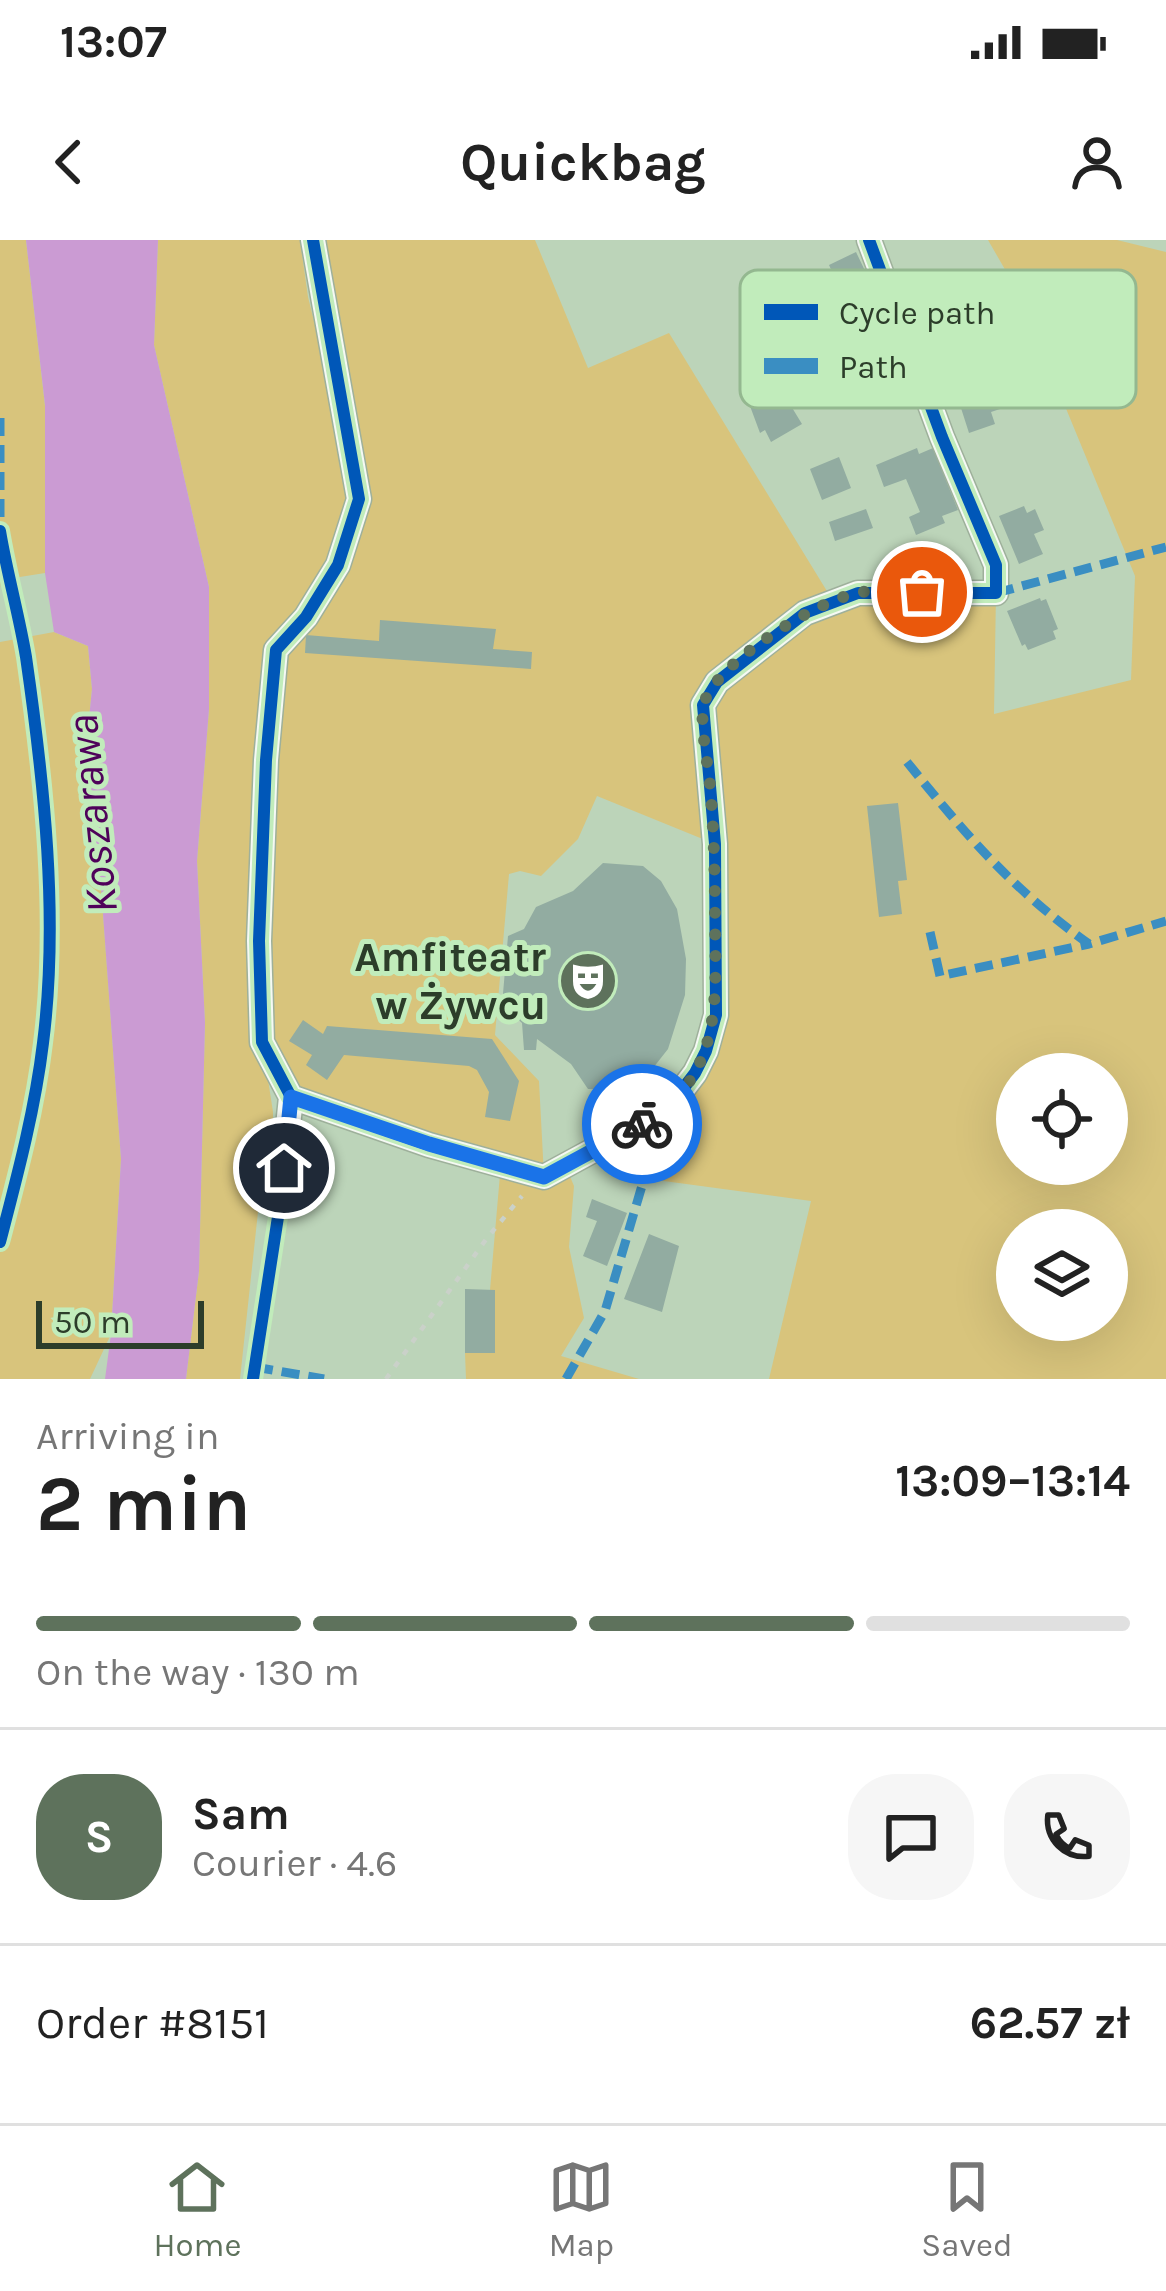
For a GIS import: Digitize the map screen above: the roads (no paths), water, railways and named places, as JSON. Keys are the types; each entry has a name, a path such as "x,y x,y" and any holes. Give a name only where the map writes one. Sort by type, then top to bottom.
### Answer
{"street":[{"path":"280,1204 291,1097 262,1042 259,961 266,760 276,650 306,617 338,565 359,500 313,240"},
{"path":"869,240 880,270"},
{"path":"291,1097 544,1177 673,1102 706,1051 716,1015 715,844 703,705 717,682 805,613 858,592 996,593 996,565 930,408"}],"water":[{"name":"Koszarawa","path":"26,240 158,240 154,345 209,587 209,709 197,861 205,1023 199,1271 186,1379 105,1379 121,1159 99,860 83,778 92,689 88,646 54,632 45,573 45,405"}],"place":[{"name":"Amfiteatr w Żywcu","path":"588,981"}]}
